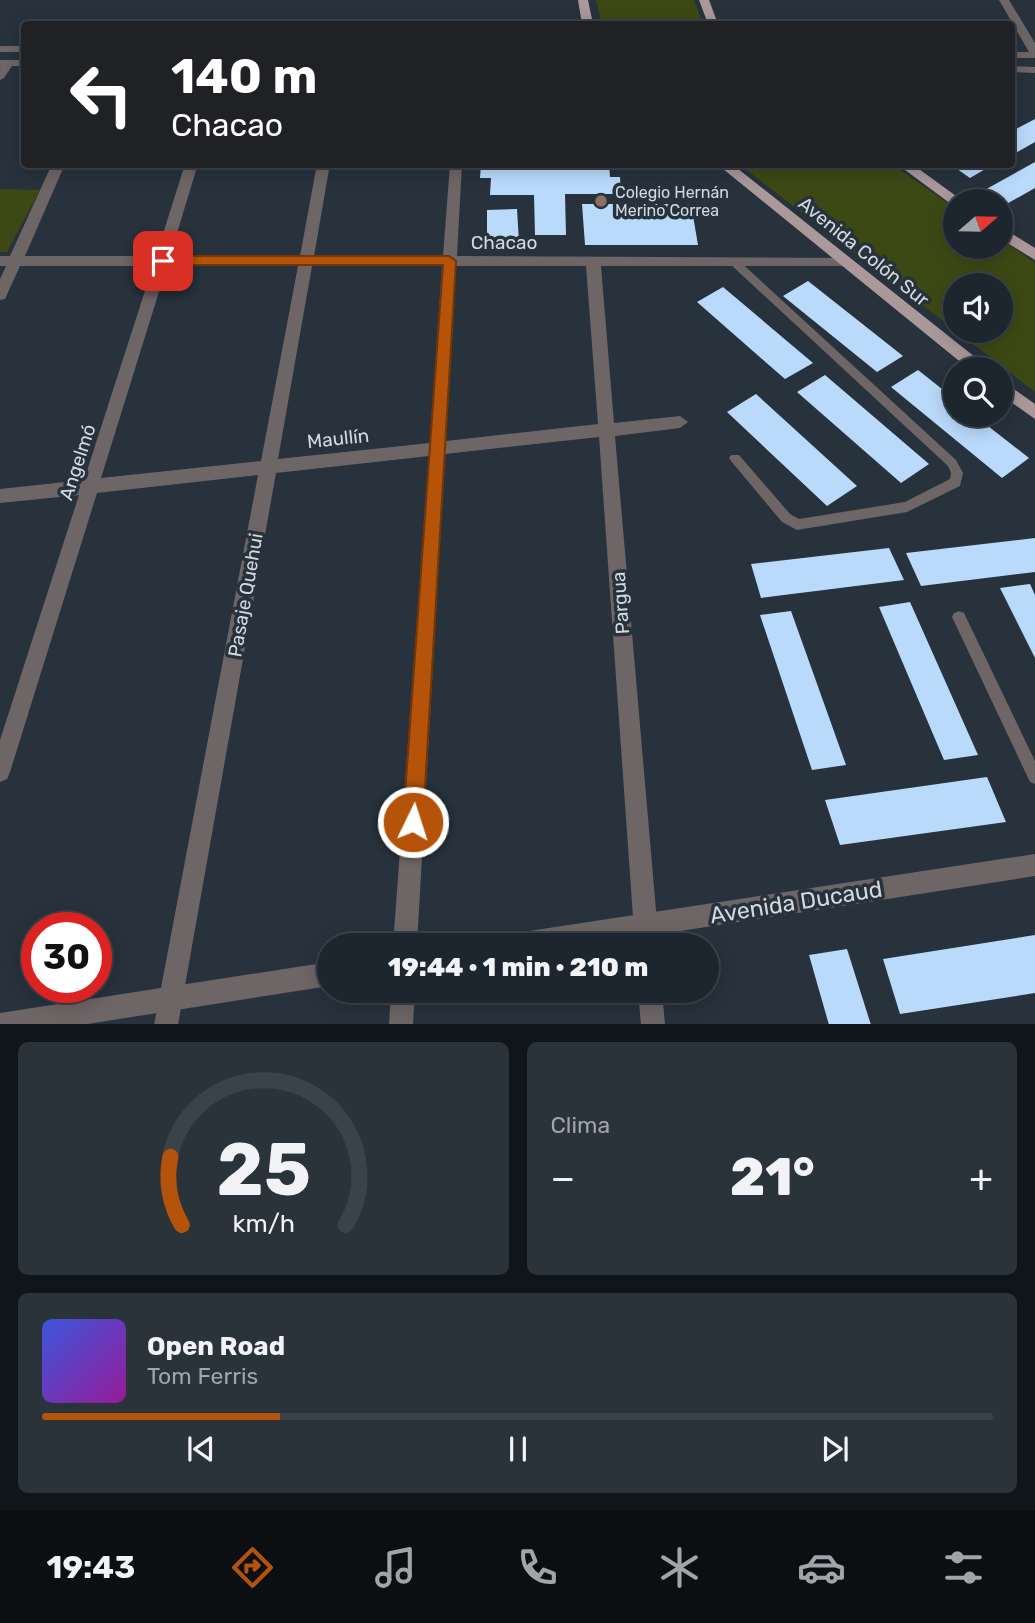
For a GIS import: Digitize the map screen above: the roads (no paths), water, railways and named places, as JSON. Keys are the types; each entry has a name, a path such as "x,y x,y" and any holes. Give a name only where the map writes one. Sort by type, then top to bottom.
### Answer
{"main road":[{"path":"583,0 587,21"},
{"path":"704,0 712,21"},
{"name":"Avenida Colón Sur","path":"728,168 964,357"},
{"path":"909,168 943,192"},
{"path":"1013,240 1035,256"},
{"path":"1013,396 1035,413"}],"street":[{"path":"1004,0 1035,54 1015,55"},
{"path":"0,49 21,49"},
{"path":"0,76 4,63"},
{"path":"1015,69 1035,70"},
{"path":"0,295 8,261 57,168"},
{"name":"Angelmó","path":"0,772 191,168"},
{"name":"Pasaje Quehui","path":"166,1024 323,168"},
{"path":"406,933 456,168"},
{"name":"Chacao","path":"8,261 841,261"},
{"name":"Pargua","path":"593,261 646,933"},
{"name":"Maullín","path":"0,496 680,422"},
{"name":"Avenida Ducaud","path":"657,933 1035,865"},
{"path":"0,1024 317,976"},
{"path":"401,1024 402,1003"},
{"path":"651,1003 653,1024"}],"lane":[{"path":"733,261 952,463 957,473 956,482 907,507 797,525 786,518 734,458"},
{"path":"959,617 1035,777"}],"place":[{"name":"Colegio Hernán Merino Correa","path":"601,201"}]}
